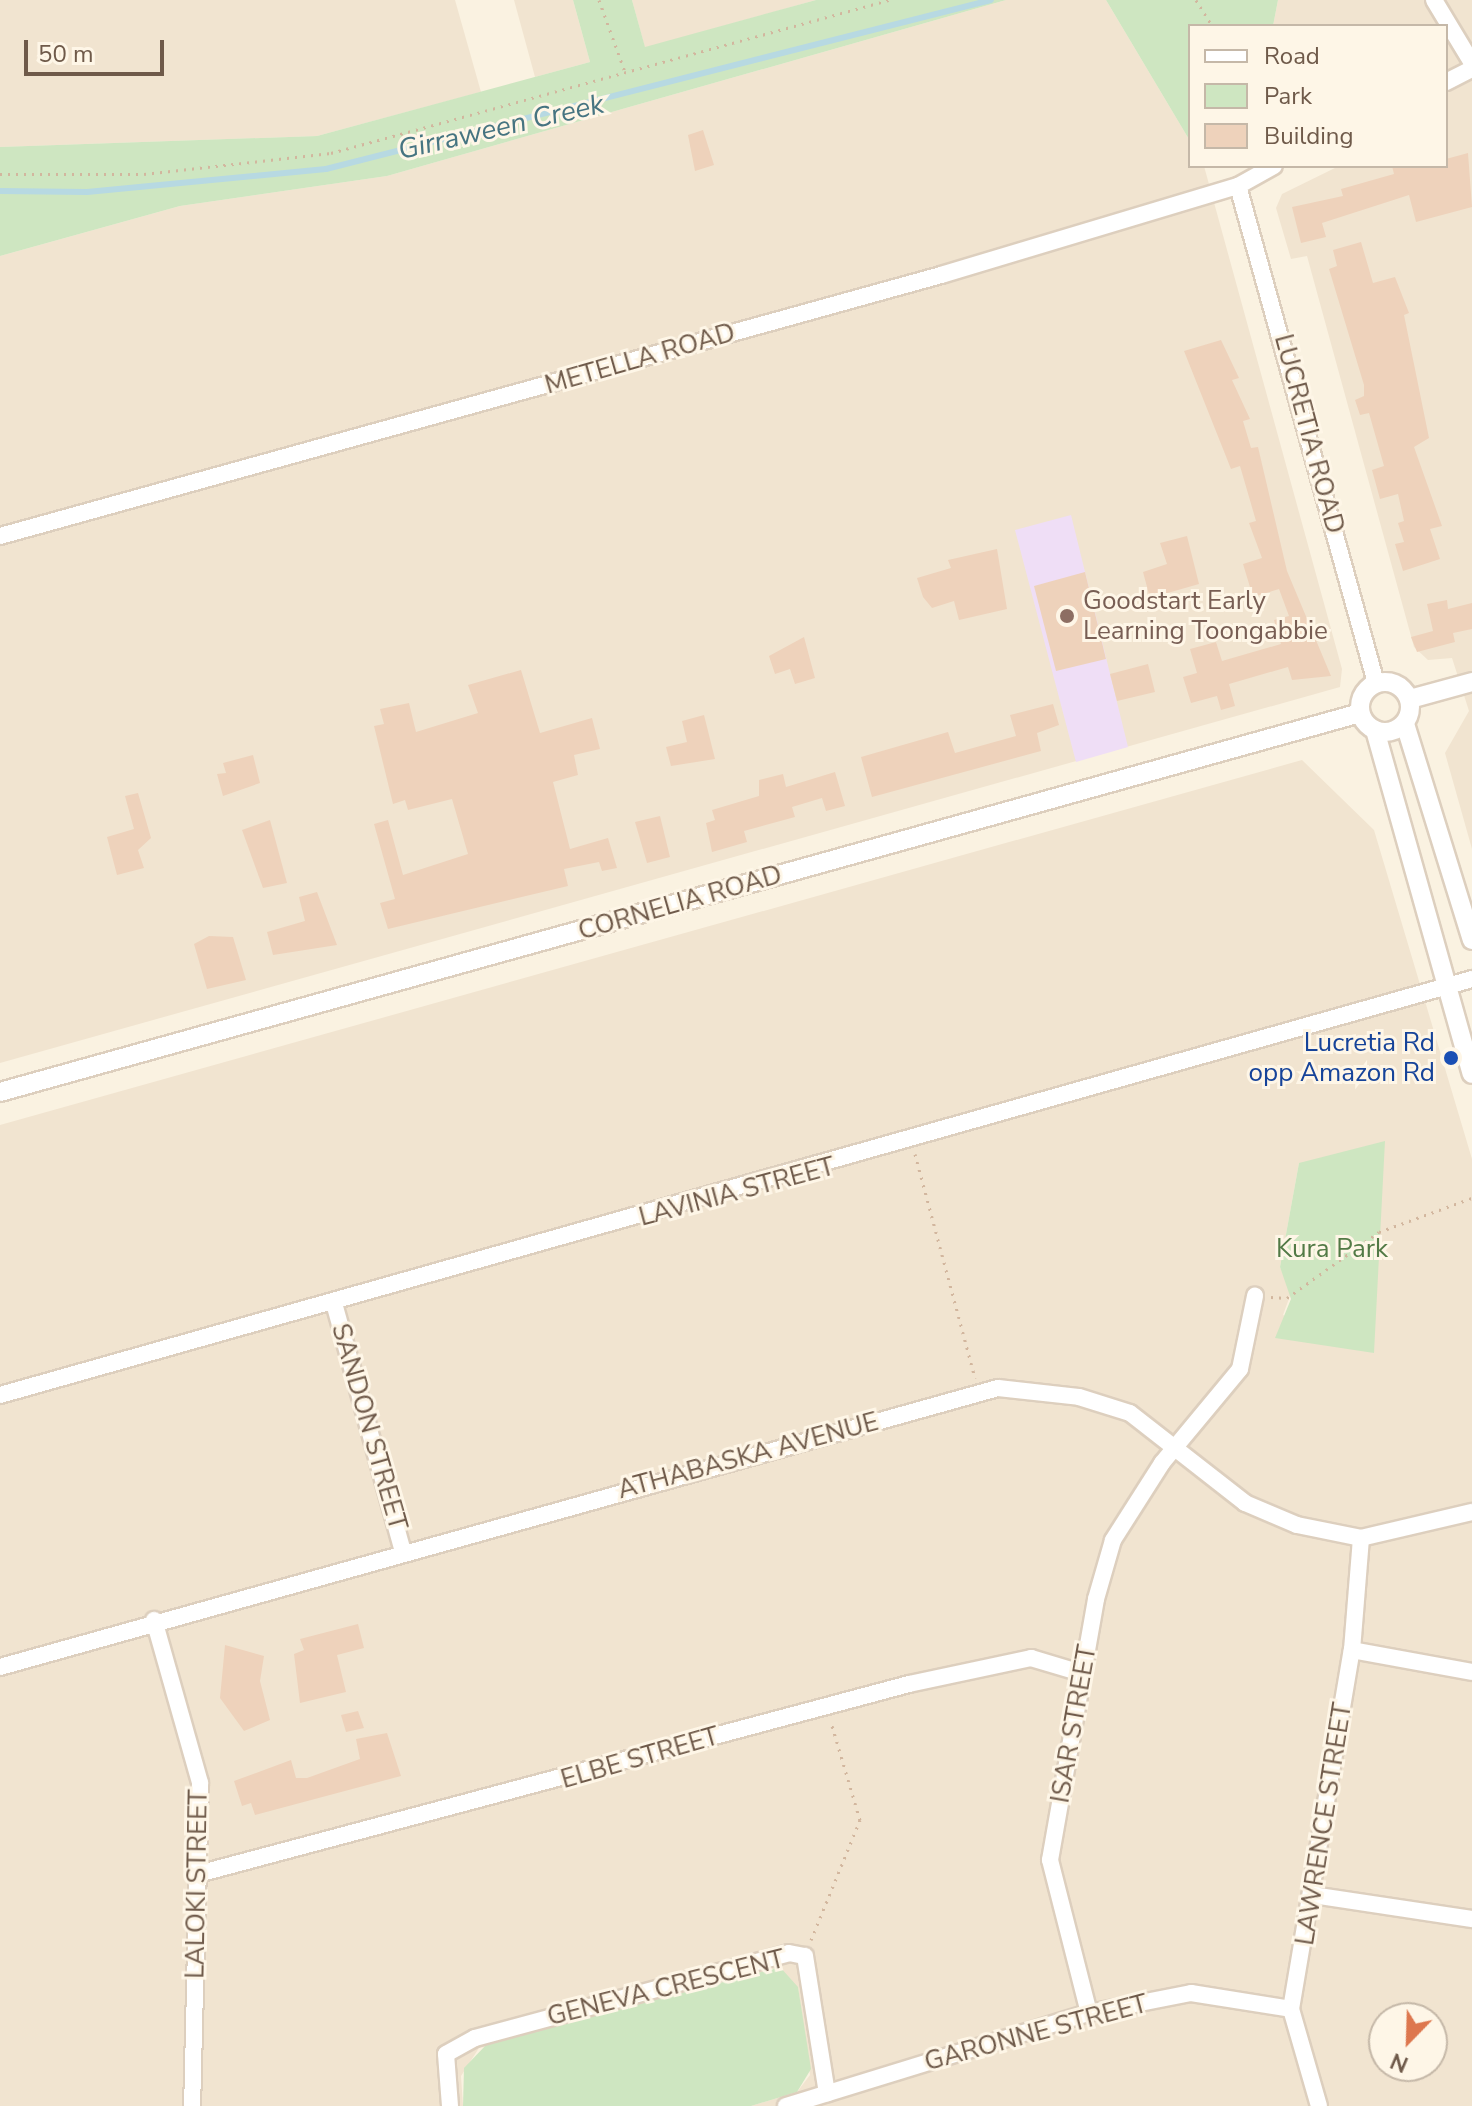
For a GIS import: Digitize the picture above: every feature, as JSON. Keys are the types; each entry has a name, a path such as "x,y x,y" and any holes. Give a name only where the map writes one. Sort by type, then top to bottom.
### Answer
{"street":[{"path":"1434,0 1448,24"},
{"path":"1448,24 1472,66 1448,81"},
{"name":"METELLA ROAD","path":"0,536 1238,186 1270,168"},
{"name":"LUCRETIA ROAD","path":"1238,186 1376,683"},
{"path":"1410,699 1472,682"},
{"path":"1410,699 1394,683 1376,683 1363,695 1360,713 1375,730 1472,1074"},
{"path":"1410,699 1405,724 1472,940"},
{"name":"CORNELIA ROAD","path":"0,1092 1360,713"},
{"path":"1375,730 1405,724"},
{"name":"LAVINIA STREET","path":"0,1395 912,1142 1472,979"},
{"name":"ISAR STREET","path":"1089,2013 1050,1860 1081,1673 1113,1540 1174,1453 1240,1369 1255,1296"},
{"name":"SANDON STREET","path":"334,1303 403,1551"},
{"name":"ATHABASKA AVENUE","path":"0,1667 154,1620 998,1388 1079,1397 1130,1413 1174,1453 1245,1503 1297,1525 1361,1538 1472,1512"},
{"name":"LAWRENCE STREET","path":"1319,2106 1291,2009 1313,1895 1352,1650 1361,1538"},
{"name":"LALOKI STREET","path":"154,1620 197,1763 198,1874 192,2106"},
{"path":"1352,1650 1472,1672"},
{"name":"ELBE STREET","path":"198,1874 826,1707 1031,1658 1081,1673"},
{"path":"1313,1895 1472,1919"},
{"name":"GENEVA CRESCENT","path":"450,2106 446,2054 475,2038 789,1953 805,1956 827,2093"},
{"name":"GARONNE STREET","path":"786,2106 1089,2013 1191,1993 1291,2009"}],"path":[{"path":"599,0 625,72"},
{"path":"0,174 144,174 331,153 889,0"},
{"path":"1196,0 1211,24"},
{"path":"912,1142 979,1393"},
{"path":"1255,1296 1287,1298 1379,1232 1472,1198"},
{"path":"805,1956 860,1820 826,1707"}],"shaded area":[{"path":"0,0 455,0 481,92 317,136 0,147"},
{"path":"514,0 573,0 590,62 535,77"},
{"path":"632,0 816,0 645,48"},
{"path":"1006,0 1106,0 1188,138 1188,168 1205,168 1342,669 1340,687 0,1063 0,256 180,206 387,176"},
{"path":"1278,0 1472,0 1472,849 1445,753 1469,711 1452,658 1428,660 1414,647 1307,256 1291,259 1276,208 1282,194 1335,168 1448,168 1448,24 1273,24"},
{"name":"Goodstart Early Learning Toongabbie","path":"1071,515 1128,747 1076,762 1015,530"},
{"path":"1302,760 1374,830 1472,1159 1472,2106 751,2106 797,2092 810,2075 798,1987 479,2048 461,2076 463,2106 0,2106 0,1125","holes":["1299,1163 1374,1353 1283,1315 1291,1293 1280,1267"]}],"green space":[{"path":"573,0 632,0 645,47 816,0 1006,0 387,176 180,206 0,256 0,147 317,136 590,62"},
{"path":"1106,0 1278,0 1273,24 1188,24 1188,138"},
{"name":"Kura Park","path":"1385,1141 1374,1353 1275,1338 1291,1299 1280,1267 1299,1163"},
{"path":"780,1967 798,1987 811,2069 797,2092 751,2106 463,2106 464,2068 487,2044"}],"building":[{"path":"703,130 714,165 695,171 688,135"},
{"path":"1468,153 1472,207 1416,222 1409,195 1322,223 1326,237 1301,243 1292,207 1343,196 1341,189 1394,174 1392,168 1448,168 1448,158"},
{"path":"1361,242 1373,283 1395,277 1409,313 1404,315 1429,438 1414,447 1442,526 1430,529 1440,559 1403,571 1395,544 1404,542 1398,523 1404,521 1398,494 1380,499 1372,470 1384,466 1369,413 1360,415 1355,400 1364,396 1364,385 1329,269 1337,266 1333,250"},
{"path":"1221,340 1239,378 1232,380 1250,419 1243,421 1251,448 1258,447 1287,571 1331,676 1292,680 1288,667 1229,684 1235,706 1221,710 1217,696 1191,703 1183,677 1197,673 1190,649 1216,642 1222,661 1281,644 1274,620 1289,616 1279,589 1253,597 1243,564 1262,558 1249,523 1256,521 1240,466 1231,469 1184,351"},
{"path":"1187,536 1199,584 1150,598 1143,572 1167,564 1160,543"},
{"path":"997,549 1007,609 959,620 954,601 932,608 923,597 917,578 951,568 948,560"},
{"path":"1085,572 1106,659 1056,671 1034,586"},
{"path":"1447,600 1448,609 1472,603 1472,629 1453,633 1455,642 1417,652 1411,637 1433,631 1427,604"},
{"path":"804,637 815,678 795,684 790,669 775,674 769,656"},
{"path":"1148,664 1155,692 1117,701 1110,674"},
{"path":"521,670 540,733 592,718 600,749 574,755 578,775 553,782 570,849 608,838 617,868 602,871 599,862 564,869 568,886 388,929 380,903 395,899 374,824 388,820 403,875 468,854 452,799 408,810 405,800 393,804 374,726 384,724 380,709 409,703 416,732 478,713 468,685"},
{"path":"1053,704 1059,725 1037,733 1041,751 872,797 861,757 948,732 955,753 1016,736 1010,715"},
{"path":"704,715 715,759 671,766 666,747 687,742 682,721"},
{"path":"253,755 260,783 223,796 217,774 226,773 223,763"},
{"path":"835,772 845,806 826,811 822,798 792,807 795,817 744,831 747,842 712,852 706,823 715,820 712,810 759,796 759,780 783,774 786,787"},
{"path":"138,793 151,838 138,850 144,868 117,875 107,837 134,829 125,796"},
{"path":"660,816 670,857 647,863 635,822"},
{"path":"270,820 287,883 263,888 242,830"},
{"path":"317,892 337,945 273,955 267,932 305,921 299,897"},
{"path":"209,936 233,937 246,980 207,989 194,944"},
{"path":"358,1624 364,1648 337,1655 346,1692 300,1703 294,1654 304,1650 300,1639"},
{"path":"225,1645 264,1656 260,1681 270,1720 244,1731 220,1698"},
{"path":"358,1711 364,1728 346,1732 341,1715"},
{"path":"387,1733 401,1776 255,1815 251,1803 242,1806 234,1781 291,1760 296,1778 307,1778 360,1759 356,1739"}],"waterway":[{"name":"Girraween Creek","path":"0,191 87,192 326,169 991,0"}],"place":[{"name":"Goodstart Early Learning Toongabbie","path":"1067,616"},
{"name":"Lucretia Rd opp Amazon Rd","path":"1451,1058"}]}
